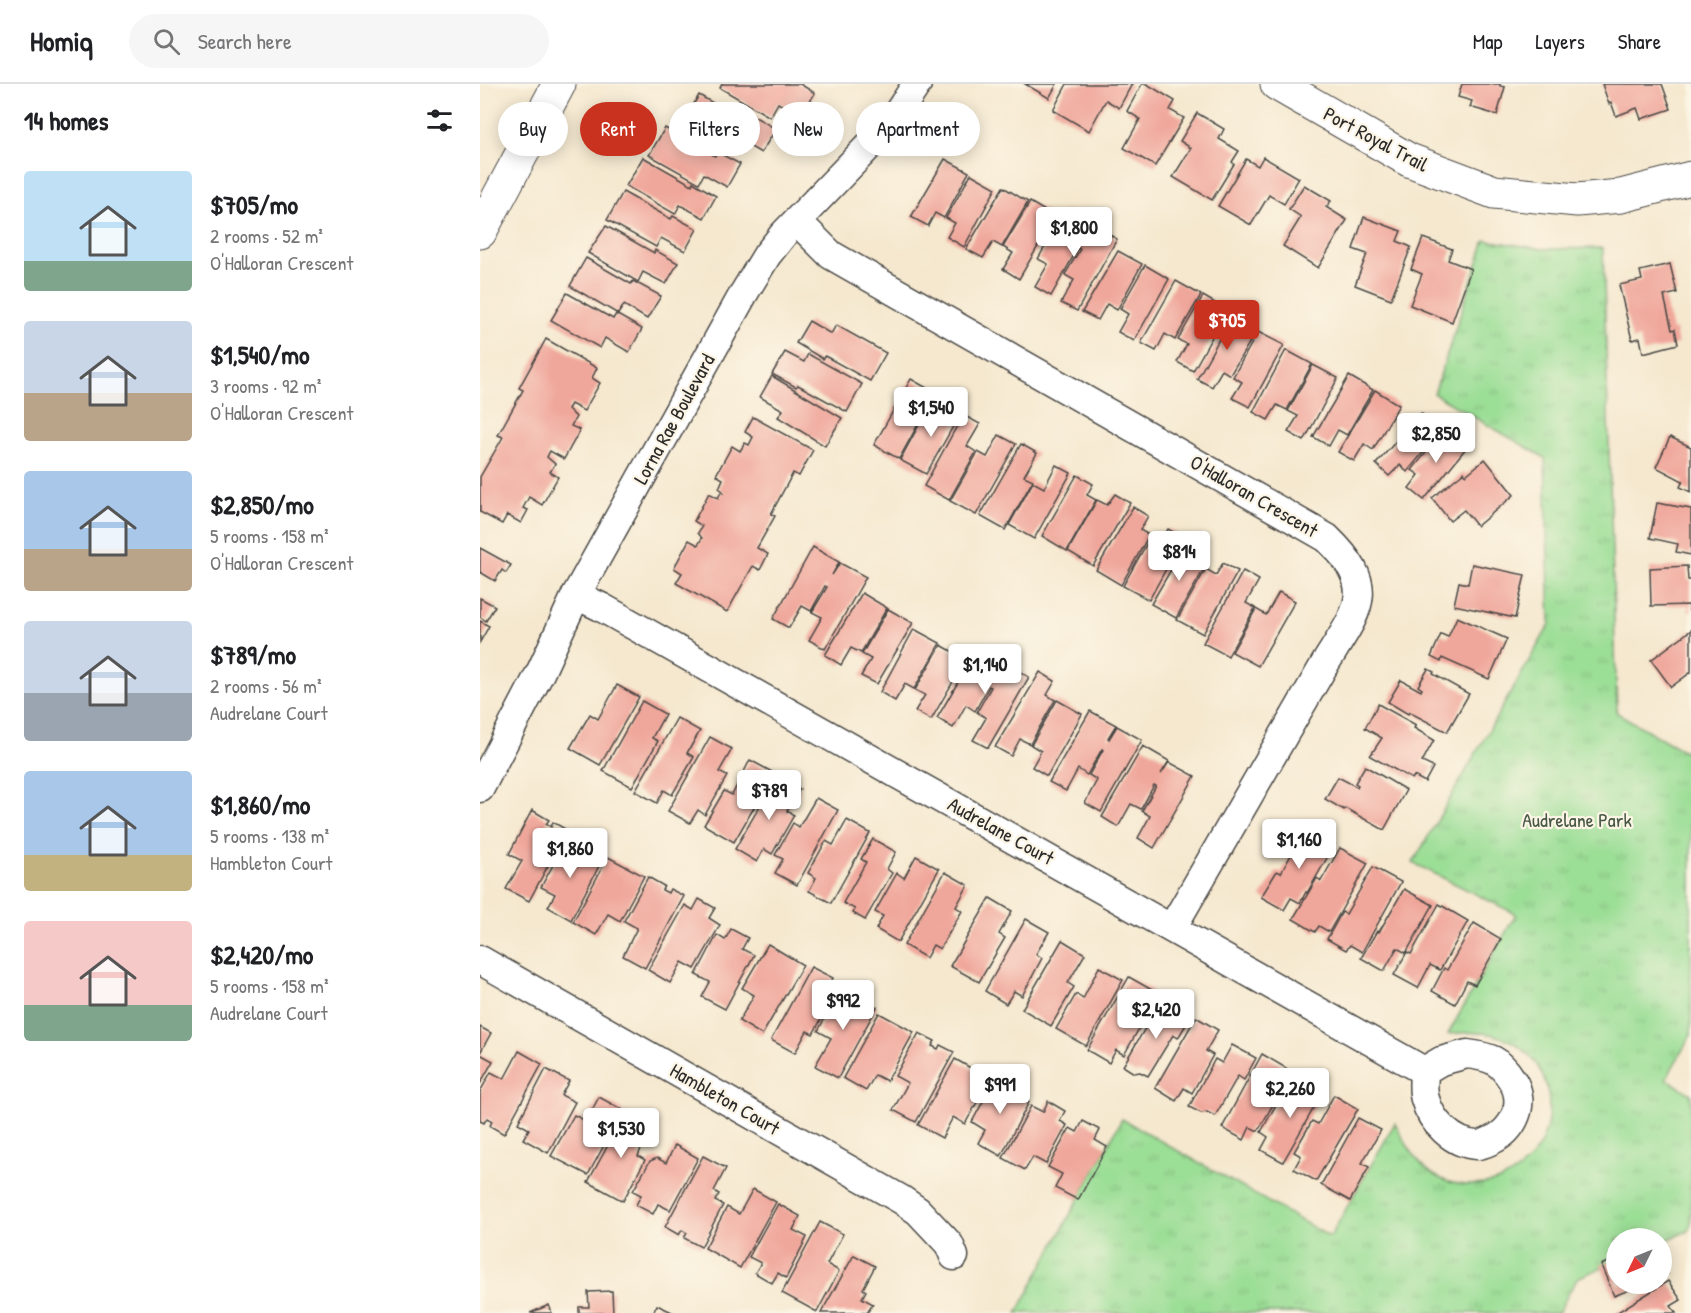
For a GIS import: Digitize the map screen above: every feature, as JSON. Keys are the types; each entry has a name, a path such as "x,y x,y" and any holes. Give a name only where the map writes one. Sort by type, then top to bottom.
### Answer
{"street":[{"path":"480,232 559,84"},
{"name":"Lorna Rae Boulevard","path":"480,788 541,671 576,595 744,292 767,255 891,123 917,84"},
{"name":"Port Royal Trail","path":"1277,84 1409,160 1494,192 1577,200 1621,196 1691,178"},
{"name":"O'Halloran Crescent","path":"797,222 831,255 1327,538 1345,556 1355,572 1359,603 1352,621 1172,928"},
{"name":"Audrelane Court","path":"576,595 1424,1071"},
{"name":"Hambleton Court","path":"480,960 902,1200 918,1212 949,1244 954,1256"}],"green space":[{"name":"Audrelane Park","path":"1485,240 1543,249 1603,248 1617,713 1691,755 1691,1035 1666,1079 1691,1094 1691,1224 1688,1231 1672,1238 1672,1228 1606,1228 1606,1266 1577,1278 1558,1313 1017,1313 1122,1119 1330,1237 1395,1123 1408,1147 1424,1167 1445,1181 1457,1184 1472,1185 1502,1179 1526,1164 1541,1142 1548,1118 1548,1092 1538,1067 1521,1048 1494,1035 1448,1034 1516,914 1413,863 1550,624 1545,458 1434,394"}],"building":[{"path":"722,84 800,84 815,93 810,102 772,102 770,117 760,111 760,102 744,102 720,88"},
{"path":"1025,84 1057,84 1049,98"},
{"path":"1067,84 1132,84 1119,108 1106,100 1089,131 1053,110"},
{"path":"1142,84 1147,84 1175,101 1170,110 1184,118 1155,166 1124,148 1140,119 1127,111"},
{"path":"1462,84 1500,84 1505,87 1497,115 1470,107 1472,101 1458,97"},
{"path":"1602,84 1662,84 1671,109 1641,119 1637,108 1616,116"},
{"path":"699,95 711,102 695,102"},
{"path":"1197,113 1224,129 1219,139 1239,151 1232,162 1234,164 1212,200 1173,177 1191,148 1180,141"},
{"path":"760,120 772,127 772,135 761,153"},
{"path":"665,128 669,130 669,156 725,156 740,164 727,187 704,174 699,183 651,156 657,156 657,142"},
{"path":"643,157 716,196 704,218 680,205 675,214 626,186"},
{"path":"1263,157 1299,178 1284,204 1269,195 1251,225 1218,206 1246,159 1258,166"},
{"path":"945,159 969,172 944,218 935,213 928,226 911,217"},
{"path":"971,174 996,188 964,247 947,237 955,223 946,218"},
{"path":"1304,185 1331,201 1326,207 1347,220 1318,268 1283,246 1301,217 1289,209"},
{"path":"1003,187 1028,202 1002,247 993,242 983,258 966,249"},
{"path":"623,192 671,219 673,216 697,229 685,251 661,238 656,247 607,220"},
{"path":"1030,202 1055,217 1019,279 1003,269 1013,253 1003,247"},
{"path":"1066,210 1092,224 1084,237 1086,238 1093,225 1117,239 1077,311 1061,303 1074,280 1065,275 1080,249 1078,248 1051,296 1035,287 1048,264 1038,259"},
{"path":"1364,217 1401,231 1397,241 1411,247 1391,299 1355,285 1367,254 1353,249"},
{"path":"606,226 654,253 655,250 678,263 666,284 643,272 638,282 588,253"},
{"path":"1423,238 1452,249 1448,260 1471,269 1452,322 1410,305 1422,274 1411,269"},
{"path":"1118,251 1142,264 1117,310 1107,304 1098,320 1082,312"},
{"path":"586,258 631,284 633,281 661,296 647,319 624,305 618,314 570,286"},
{"path":"1670,264 1677,293 1664,296 1672,330 1675,329 1678,344 1643,353 1640,338 1632,340 1619,285 1642,280 1640,271"},
{"path":"1145,265 1169,279 1134,341 1118,332 1128,314 1120,309"},
{"path":"1176,281 1201,295 1175,340 1165,334 1156,351 1141,343"},
{"path":"567,293 613,319 616,314 642,329 629,352 605,338 600,348 551,320"},
{"path":"1203,296 1227,310 1193,371 1177,362 1187,344 1178,340"},
{"path":"1232,316 1257,330 1230,375 1222,370 1212,387 1197,379"},
{"path":"809,321 831,334 836,325 886,353 870,381 825,356 823,359 796,343"},
{"path":"1258,332 1284,345 1250,407 1232,398 1242,382 1233,377"},
{"path":"546,339 597,368 592,378 600,383 584,411 571,404 568,409 576,417 571,426 580,430 564,459 550,451 547,457 555,464 550,472 558,477 542,505 529,497 523,508 528,510 521,523 507,515 502,524 480,512 480,477 503,437 498,435 523,390 519,388"},
{"path":"1286,350 1312,364 1287,410 1277,405 1268,420 1253,412"},
{"path":"785,352 804,362 808,354 862,384 847,412 798,385 796,387 772,374"},
{"path":"1313,365 1338,378 1304,441 1288,432 1298,416 1288,411"},
{"path":"772,376 842,418 825,446 778,417 783,410 760,397"},
{"path":"1349,376 1373,390 1347,435 1338,430 1329,446 1313,437"},
{"path":"911,379 927,388 915,410 923,415 899,459 874,445"},
{"path":"1375,390 1399,405 1373,450 1364,444 1354,461 1338,452"},
{"path":"947,400 963,409 926,474 900,460 924,416 934,422"},
{"path":"1421,413 1441,431 1407,472 1400,465 1389,476 1376,464"},
{"path":"963,415 980,424 967,446 976,452 949,500 924,486"},
{"path":"753,417 813,450 799,476 793,473 771,514 775,516 757,548 768,554 760,570 753,566 727,612 676,583 682,573 674,568 689,540 698,545 702,538 698,533 702,526 694,521 709,493 718,498 721,492 723,493 719,488 723,479 716,475 732,446 740,451 745,443 749,445 753,437 745,432"},
{"path":"1444,430 1466,448 1424,500 1409,488 1419,475 1412,470"},
{"path":"999,435 1016,444 976,515 950,501 978,452 987,457"},
{"path":"1670,437 1691,447 1691,492 1680,487 1683,481 1656,467"},
{"path":"1021,444 1037,453 1024,476 1033,480 1005,530 980,516"},
{"path":"1485,459 1514,495 1477,526 1464,510 1450,521 1432,498 1464,472 1466,475"},
{"path":"1056,465 1071,473 1034,539 1009,525 1033,482 1044,488"},
{"path":"1077,475 1093,484 1087,495 1096,500 1067,551 1042,536"},
{"path":"1115,494 1130,503 1093,566 1068,551 1097,500 1107,505"},
{"path":"1657,503 1691,509 1691,555 1676,552 1678,544 1650,538"},
{"path":"1133,507 1148,516 1140,530 1149,535 1121,585 1096,570"},
{"path":"1168,529 1183,538 1149,600 1123,586 1151,536 1161,541"},
{"path":"1187,542 1202,551 1195,563 1204,569 1176,618 1151,604"},
{"path":"813,547 839,562 832,575 840,563 866,577 825,649 809,640 822,617 812,612 827,587 825,586 811,611 802,606 789,628 773,619"},
{"path":"480,548 511,565 506,573 502,570 495,581 480,572"},
{"path":"1223,563 1238,571 1203,634 1177,620 1206,569 1216,575"},
{"path":"1472,564 1525,575 1515,618 1454,605 1459,582 1468,584"},
{"path":"1687,566 1688,580 1691,580 1691,611 1689,611 1689,605 1651,606 1650,568"},
{"path":"1243,571 1259,580 1246,603 1255,608 1228,656 1203,643"},
{"path":"1279,592 1295,601 1258,666 1232,652 1256,609 1266,615"},
{"path":"862,593 887,608 861,653 851,648 841,665 825,655"},
{"path":"480,598 495,606 486,621 480,617"},
{"path":"888,609 913,623 877,684 861,676 871,659 862,654"},
{"path":"1457,617 1507,639 1489,679 1442,658 1441,662 1431,657 1441,634 1448,637"},
{"path":"480,621 489,626 480,642"},
{"path":"914,629 940,643 914,689 905,684 895,701 880,692"},
{"path":"1691,630 1691,672 1671,687 1651,660"},
{"path":"941,645 966,659 931,720 915,711 925,695 915,690"},
{"path":"978,648 1003,663 996,675 998,676 1005,663 1029,677 988,748 973,740 986,718 977,712 991,687 989,686 975,711 966,705 953,728 937,718"},
{"path":"1428,669 1469,694 1447,732 1388,702 1401,680 1421,691 1422,689 1418,686"},
{"path":"1040,672 1055,681 1047,695 1055,700 1030,744 1020,739 1011,756 995,747"},
{"path":"617,685 639,697 600,765 570,748 590,714 598,719"},
{"path":"1057,700 1082,714 1047,776 1032,767 1041,751 1031,745"},
{"path":"642,701 665,714 652,738 658,741 632,787 603,771"},
{"path":"1378,704 1416,725 1414,728 1434,740 1422,762 1433,767 1425,782 1414,776 1412,779 1370,756 1382,738 1365,728"},
{"path":"1090,711 1116,725 1109,739 1117,726 1142,740 1101,812 1085,803 1097,780 1089,775 1102,749 1087,775 1078,769 1066,791 1049,782"},
{"path":"677,718 700,731 687,753 694,757 672,795 664,790 657,803 635,791"},
{"path":"710,737 732,749 719,772 727,776 705,815 698,810 690,823 668,811"},
{"path":"1143,746 1169,761 1161,774 1169,762 1195,776 1154,848 1138,838 1150,816 1142,811 1156,786 1154,785 1141,809 1131,804 1118,827 1102,817"},
{"path":"750,760 774,773 734,842 704,825 724,791 732,795"},
{"path":"1365,766 1406,790 1384,830 1325,799 1338,777 1357,787 1355,783"},
{"path":"777,776 800,789 787,811 794,815 772,854 764,849 757,862 735,849"},
{"path":"816,798 838,810 797,885 775,873 783,859 775,855 793,823 799,827"},
{"path":"532,810 549,820 546,824 551,827 553,822 567,830 529,901 506,889 522,861 509,854"},
{"path":"847,820 870,833 831,903 809,891 816,878 808,873 826,841 833,845"},
{"path":"1306,828 1335,844 1300,903 1291,898 1284,910 1261,897 1277,871 1281,873"},
{"path":"873,839 896,852 887,869 892,873 865,920 853,913 855,909 843,903 866,862 861,859"},
{"path":"576,840 593,849 587,860 599,866 571,920 548,907 555,894 541,887 563,847 570,851"},
{"path":"1340,848 1368,863 1329,932 1319,926 1315,932 1293,919 1317,878 1321,881"},
{"path":"916,856 939,869 898,942 876,929 883,916 875,912 897,873 904,878"},
{"path":"608,857 644,876 620,921 608,914 596,935 573,922"},
{"path":"1373,867 1401,882 1362,952 1350,945 1346,950 1327,939 1342,912 1346,914"},
{"path":"945,872 968,885 956,907 962,911 940,949 933,945 926,958 904,945"},
{"path":"648,877 664,886 662,890 668,893 670,889 684,896 645,968 623,956 637,928 624,921"},
{"path":"1404,889 1433,905 1406,953 1397,948 1384,971 1361,958"},
{"path":"990,898 1012,911 999,934 1005,938 979,982 950,966"},
{"path":"699,899 715,908 709,918 720,925 695,969 682,962 670,983 648,970 685,905 693,910"},
{"path":"1439,904 1468,921 1440,970 1430,965 1418,988 1394,975 1407,952 1411,954"},
{"path":"1026,919 1049,932 1036,954 1042,958 1022,996 1014,991 1006,1004 985,991"},
{"path":"1474,923 1501,939 1475,985 1467,981 1455,1004 1432,991 1444,968 1447,970"},
{"path":"731,929 748,938 742,949 754,955 725,1009 702,997 710,982 696,975 717,935 725,940"},
{"path":"1062,940 1085,954 1068,983 1074,987 1051,1026 1022,1009"},
{"path":"768,944 803,965 762,1035 739,1021 754,995 742,988"},
{"path":"811,967 833,978 826,991 834,996 813,1034 807,1031 795,1053 771,1040"},
{"path":"1099,967 1123,980 1086,1046 1056,1029 1076,994 1083,999"},
{"path":"1129,977 1152,990 1139,1012 1146,1016 1124,1055 1116,1050 1109,1063 1087,1050"},
{"path":"841,988 858,997 855,1002 860,1005 863,1000 877,1007 838,1078 815,1066 831,1038 818,1031"},
{"path":"1166,1004 1190,1018 1178,1038 1173,1035 1148,1076 1140,1072 1134,1073 1123,1066 1151,1018 1156,1021"},
{"path":"879,1013 914,1032 887,1081 875,1075 866,1091 843,1078"},
{"path":"1196,1017 1218,1030 1206,1051 1213,1055 1192,1093 1184,1088 1176,1101 1155,1088"},
{"path":"480,1027 491,1033 480,1053"},
{"path":"919,1033 935,1041 932,1046 938,1049 940,1045 954,1052 916,1122 893,1110 908,1083 895,1076"},
{"path":"1232,1045 1256,1058 1244,1080 1238,1076 1215,1116 1189,1107 1215,1059 1222,1063"},
{"path":"519,1051 542,1064 504,1134 490,1126 492,1121 487,1118 484,1123 480,1121 480,1092 491,1072 504,1079"},
{"path":"480,1054 493,1061 480,1084"},
{"path":"1262,1054 1286,1068 1274,1089 1280,1092 1258,1131 1250,1127 1244,1140 1222,1128"},
{"path":"955,1059 990,1079 965,1124 953,1117 942,1138 918,1125"},
{"path":"546,1069 569,1081 561,1095 575,1102 548,1153 523,1139 529,1129 518,1123"},
{"path":"1006,1077 1023,1086 1018,1096 1029,1102 1001,1156 978,1143 985,1130 972,1122 993,1083 1000,1088"},
{"path":"1301,1077 1324,1090 1283,1162 1261,1150 1268,1137 1261,1132 1278,1101 1285,1105"},
{"path":"1334,1095 1358,1109 1316,1181 1294,1169 1301,1156 1294,1152 1312,1121 1318,1124"},
{"path":"599,1097 623,1110 588,1175 551,1156 574,1115 586,1121"},
{"path":"1048,1101 1065,1111 1060,1121 1067,1125 1046,1164 1033,1157 1025,1170 1003,1158 1031,1106 1043,1112"},
{"path":"626,1112 649,1124 636,1146 641,1149 638,1156 645,1160 623,1201 588,1182"},
{"path":"1358,1118 1381,1130 1362,1163 1369,1167 1350,1201 1321,1185"},
{"path":"1083,1121 1100,1130 1095,1140 1107,1147 1078,1200 1055,1188 1062,1174 1048,1167 1070,1128 1077,1132"},
{"path":"675,1145 698,1158 670,1210 658,1204 653,1214 636,1205 641,1195 633,1191 650,1161 657,1158 666,1163"},
{"path":"703,1156 726,1168 714,1191 719,1194 715,1201 723,1205 701,1247 684,1238 687,1233 682,1230 679,1235 665,1227"},
{"path":"753,1189 776,1202 740,1268 705,1248 727,1207 739,1214"},
{"path":"778,1204 800,1216 793,1230 807,1237 786,1278 778,1273 772,1283 755,1273 761,1263 749,1257"},
{"path":"820,1222 843,1234 827,1264 839,1271 817,1312 782,1293"},
{"path":"854,1255 875,1266 863,1289 866,1291 862,1298 873,1304 867,1313 821,1313"},
{"path":"1606,1263 1606,1277 1601,1265"},
{"path":"1672,1287 1681,1300 1671,1306 1676,1313 1616,1313 1647,1294 1672,1294"},
{"path":"612,1291 613,1313 579,1313 579,1307 589,1307 588,1292"},
{"path":"549,1305 552,1313 530,1313"},
{"path":"657,1305 674,1313 653,1313"}]}
